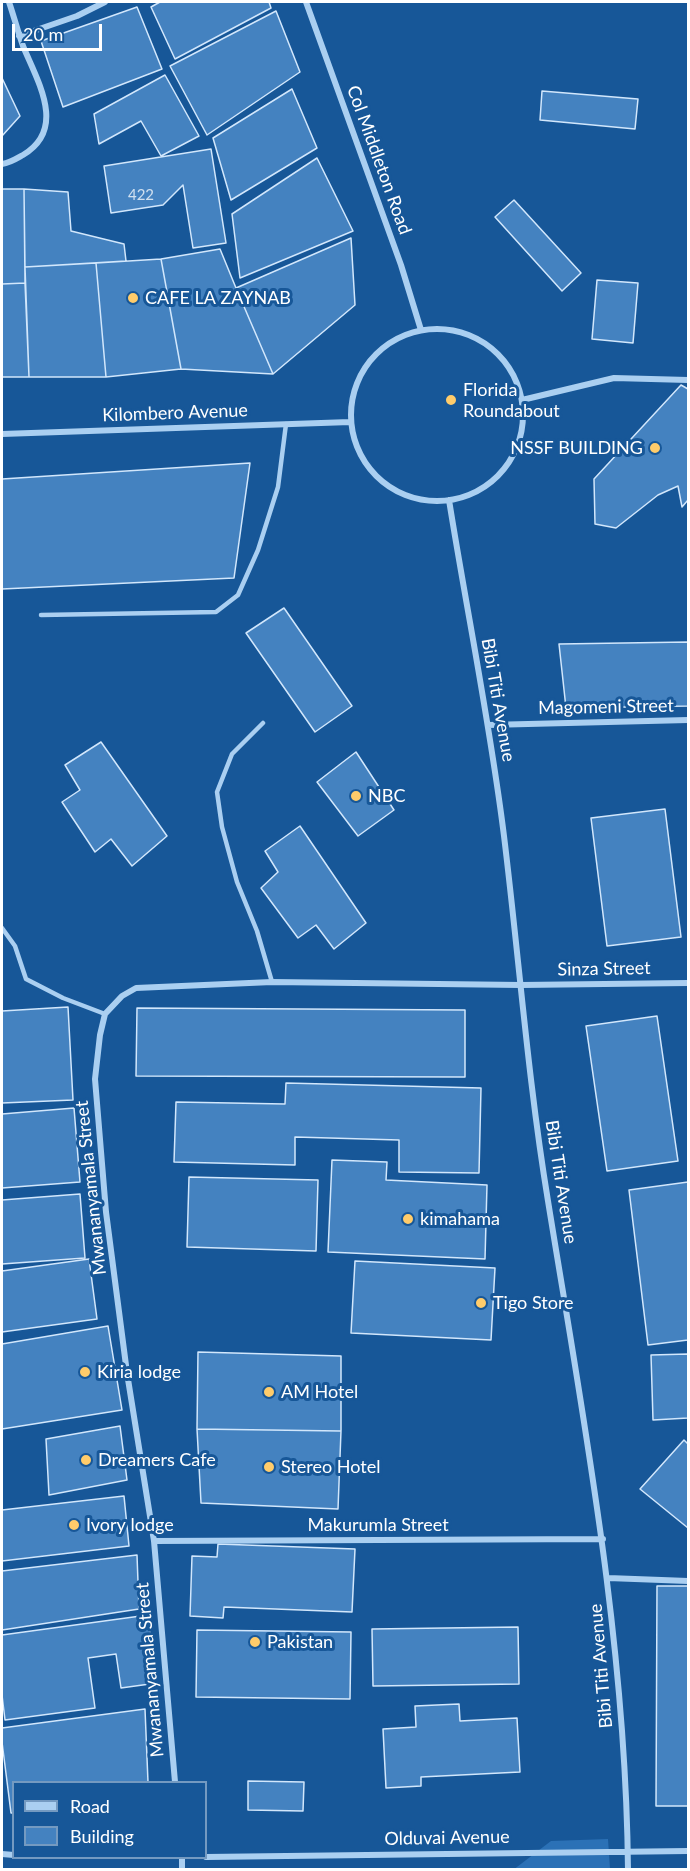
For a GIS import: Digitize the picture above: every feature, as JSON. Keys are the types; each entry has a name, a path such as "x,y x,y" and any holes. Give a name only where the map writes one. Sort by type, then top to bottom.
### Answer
{"street":[{"path":"2,164 8,164 30,150 44,134 47,105 19,36 9,2"},
{"path":"19,36 77,16 105,2"},
{"name":"Col Middleton Road","path":"306,2 401,266 421,330"},
{"path":"421,330 455,330 487,344 510,368 522,400 524,423 518,445 507,465 491,482 471,493 449,500 421,499 395,490 373,472 358,449 350,422 352,396 361,373 376,353 397,338 421,330"},
{"path":"522,400 614,378 688,380"},
{"name":"Kilombero Avenue","path":"2,434 350,422"},
{"name":"Bibi Titi Avenue","path":"449,500 488,725 504,837 542,1159 603,1539 625,1775 628,1869"},
{"name":"Magomeni Street","path":"488,725 688,720"},
{"path":"105,1014 122,996 136,988 272,982 520,985"},
{"name":"Sinza Street","path":"520,985 688,983"},
{"name":"Mwananyamala Street","path":"105,1014 95,1079 106,1212 127,1373 154,1541 175,1781"},
{"name":"Makurumla Street","path":"154,1541 603,1539"},
{"path":"608,1578 688,1581"},
{"name":"Olduvai Avenue","path":"207,1857 688,1851"}],"lane":[{"path":"41,615 216,612 238,595 258,550 278,487 286,424"},
{"path":"263,723 232,754 217,792 222,827 237,882 257,931 272,982"},
{"path":"2,928 15,946 26,979 63,998 105,1014"}],"shaded area":[{"path":"608,1839 610,1869 513,1870 551,1841"}],"building":[{"path":"160,2 269,2 271,8 175,59 151,7"},
{"path":"137,7 162,69 63,107 41,41"},
{"path":"276,11 300,72 207,135 170,66"},
{"path":"165,75 199,136 161,156 141,121 99,144 94,114"},
{"path":"2,78 20,116 2,136"},
{"path":"292,89 317,148 231,200 213,138"},
{"path":"542,91 638,99 635,129 540,120"},
{"path":"211,149 226,243 193,248 183,185 163,205 111,213 104,166"},
{"path":"317,158 353,231 240,278 232,214"},
{"path":"2,189 24,189 25,283 2,284"},
{"path":"24,189 68,192 71,231 124,244 126,261 25,267"},
{"path":"514,200 581,273 562,291 495,217"},
{"path":"351,238 355,305 273,374 236,288"},
{"path":"220,249 273,374 181,369 161,259"},
{"name":"CAFE LA ZAYNAB","path":"161,259 181,369 106,377 96,263"},
{"path":"96,263 106,377 29,377 25,267"},
{"path":"597,280 638,283 633,343 592,339"},
{"path":"25,283 29,377 2,377 2,284"},
{"name":"NSSF BUILDING","path":"681,385 688,389 688,500 682,507 678,486 658,495 616,528 595,524 594,479"},
{"path":"250,463 234,578 2,589 2,479"},
{"path":"284,608 352,706 315,732 246,633"},
{"path":"688,642 688,706 566,708 559,644"},
{"path":"101,742 167,836 132,866 111,839 95,852 62,802 80,790 65,765"},
{"name":"NBC","path":"356,752 394,810 358,836 317,782"},
{"path":"665,809 681,937 607,946 591,818"},
{"path":"300,826 366,923 334,949 316,925 298,938 261,888 278,872 265,851"},
{"path":"68,1007 73,1100 2,1103 2,1011"},
{"path":"137,1008 465,1010 465,1077 136,1076"},
{"path":"657,1016 678,1161 607,1171 586,1026"},
{"path":"286,1083 481,1088 479,1173 399,1172 399,1140 295,1137 295,1165 174,1162 176,1102 285,1104"},
{"path":"74,1108 80,1182 2,1188 2,1114"},
{"name":"kimahama","path":"332,1160 387,1162 386,1180 487,1185 485,1259 328,1252"},
{"path":"189,1177 318,1180 316,1251 187,1247"},
{"path":"688,1182 688,1340 648,1345 629,1190"},
{"path":"80,1194 85,1258 2,1264 2,1200"},
{"path":"89,1259 97,1319 2,1332 2,1271"},
{"path":"355,1261 495,1268 491,1340 351,1333"},
{"path":"108,1326 122,1410 2,1429 2,1344"},
{"name":"AM Hotel","path":"198,1352 341,1356 341,1431 197,1429"},
{"path":"688,1354 688,1418 653,1420 651,1355"},
{"name":"Dreamers Cafe","path":"120,1426 127,1480 49,1495 46,1439"},
{"name":"Stereo Hotel","path":"197,1429 341,1431 338,1509 201,1503"},
{"path":"684,1440 688,1444 688,1528 640,1489"},
{"path":"124,1496 129,1546 2,1561 2,1510"},
{"path":"218,1544 355,1549 352,1612 224,1607 223,1618 190,1616 192,1556 217,1557"},
{"path":"137,1555 139,1609 2,1630 2,1571"},
{"path":"657,1586 688,1586 688,1806 656,1806"},
{"path":"148,1615 157,1683 121,1688 116,1654 88,1658 95,1708 5,1720 2,1695 2,1635"},
{"path":"518,1627 519,1684 373,1686 372,1629"},
{"path":"197,1630 351,1632 350,1699 196,1697"},
{"path":"459,1704 460,1721 517,1718 520,1772 421,1777 421,1786 386,1788 383,1729 416,1727 415,1706"},
{"path":"145,1709 148,1781 12,1781 11,1813 2,1728"},
{"path":"248,1781 304,1782 303,1811 248,1810"}],"place":[{"name":"CAFE LA ZAYNAB","path":"133,298"},
{"name":"Florida Roundabout","path":"451,400"},
{"name":"NSSF BUILDING","path":"655,448"},
{"name":"NBC","path":"356,796"},
{"name":"kimahama","path":"408,1219"},
{"name":"Tigo Store","path":"481,1303"},
{"name":"Kiria lodge","path":"85,1372"},
{"name":"AM Hotel","path":"269,1392"},
{"name":"Dreamers Cafe","path":"86,1460"},
{"name":"Stereo Hotel","path":"269,1467"},
{"name":"Ivory lodge","path":"74,1525"},
{"name":"Pakistan","path":"255,1642"}]}
